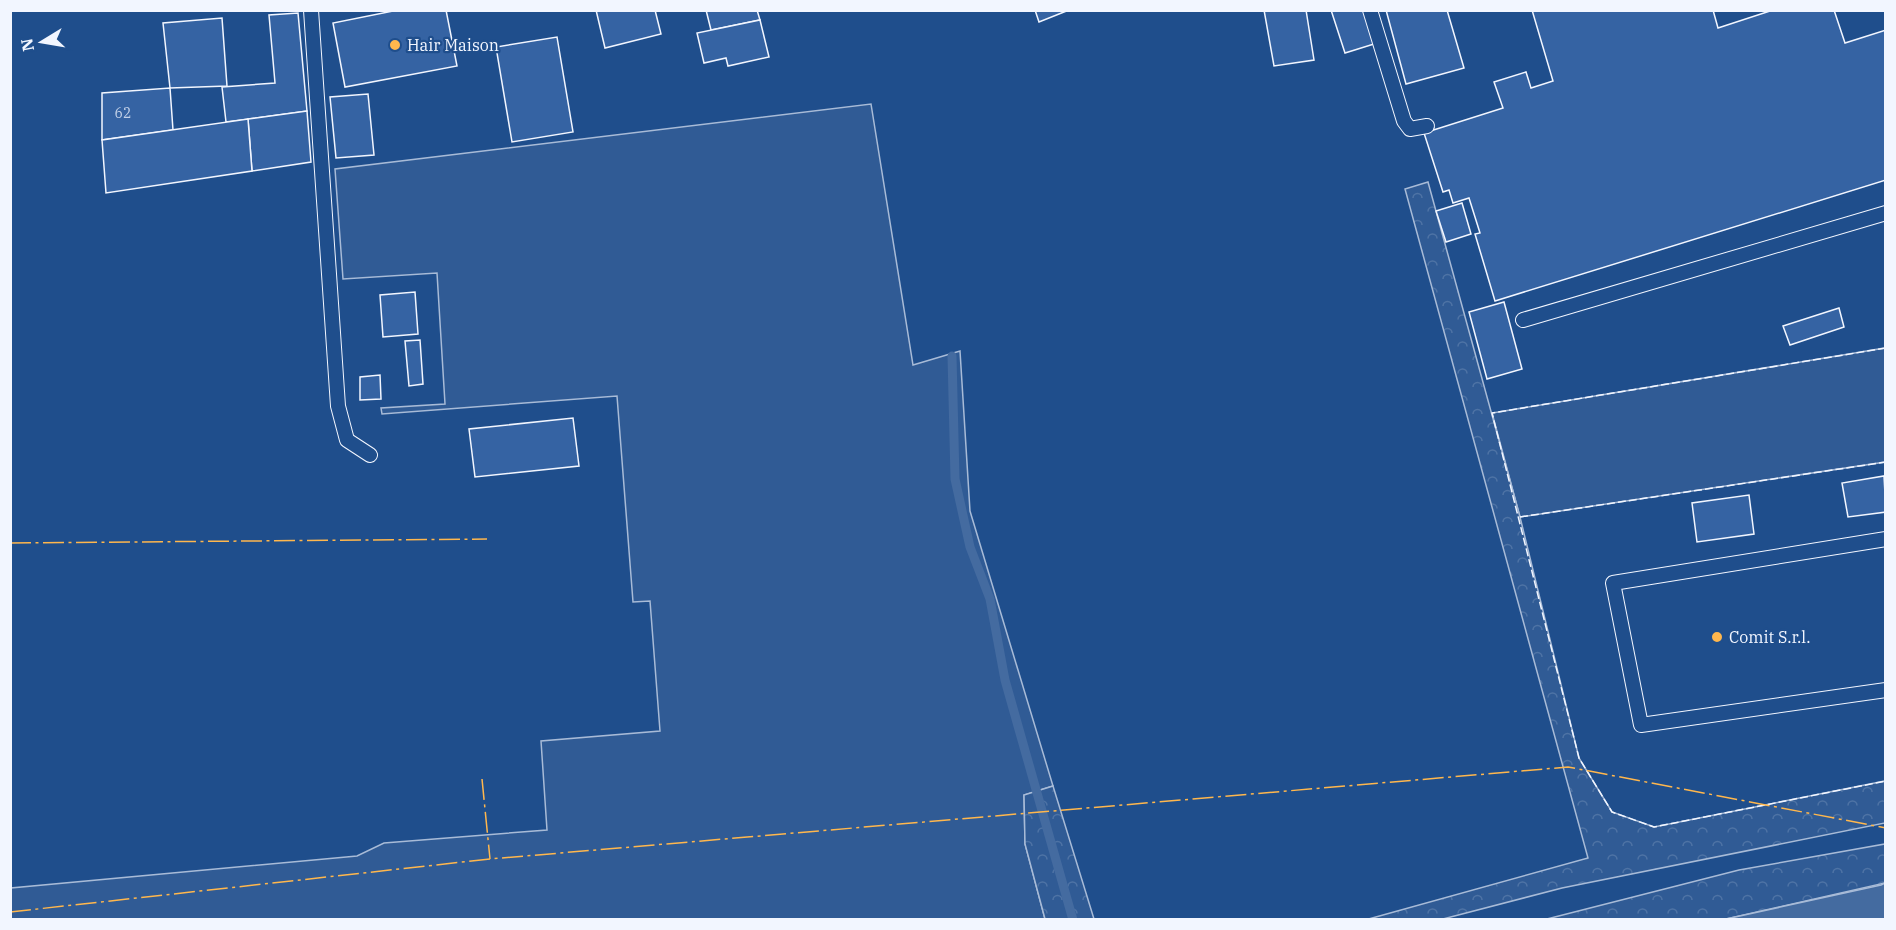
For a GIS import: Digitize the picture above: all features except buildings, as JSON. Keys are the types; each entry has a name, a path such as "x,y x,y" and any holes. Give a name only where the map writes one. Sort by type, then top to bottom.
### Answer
{"lane":[{"path":"311,10 338,405 347,440 370,455"},
{"path":"1370,10 1404,121 1410,129 1427,126"},
{"path":"1523,320 1886,213"},
{"path":"1886,539 1613,584 1641,725 1886,690"}],"green space":[{"path":"871,104 913,365 960,351 970,511 1053,786 1024,795 1025,844 1045,919 11,920 11,888 357,856 384,843 547,830 541,741 660,731 650,601 633,602 617,396 382,414 381,408 445,404 437,273 343,279 335,169"},
{"path":"1428,182 1520,517 1579,758 1612,812 1654,827 1885,781 1885,823 1562,888 1443,919 1365,920 1588,858 1405,189"},
{"path":"1885,348 1885,462 1520,517 1492,413"},
{"path":"1053,786 1094,919 1045,919 1025,844 1024,795"},
{"path":"1885,844 1885,883 1726,919 1543,920 1739,870"}],"shaded area":[{"path":"1885,883 1885,919 1726,919 1881,885"}],"waterway":[{"path":"952,356 955,479 970,547 990,599 1005,680 1073,920"}],"fence":[{"path":"1886,348 1492,413 1579,758 1612,812 1654,827 1886,781"},
{"path":"1520,517 1886,462"}],"power":[{"path":"10,543 487,539"},
{"path":"10,912 490,859 1568,767 1886,828"},
{"path":"482,779 490,859"}],"place":[{"name":"Hair Maison","path":"395,45"},
{"name":"Comit S.r.l.","path":"1717,637"}]}
